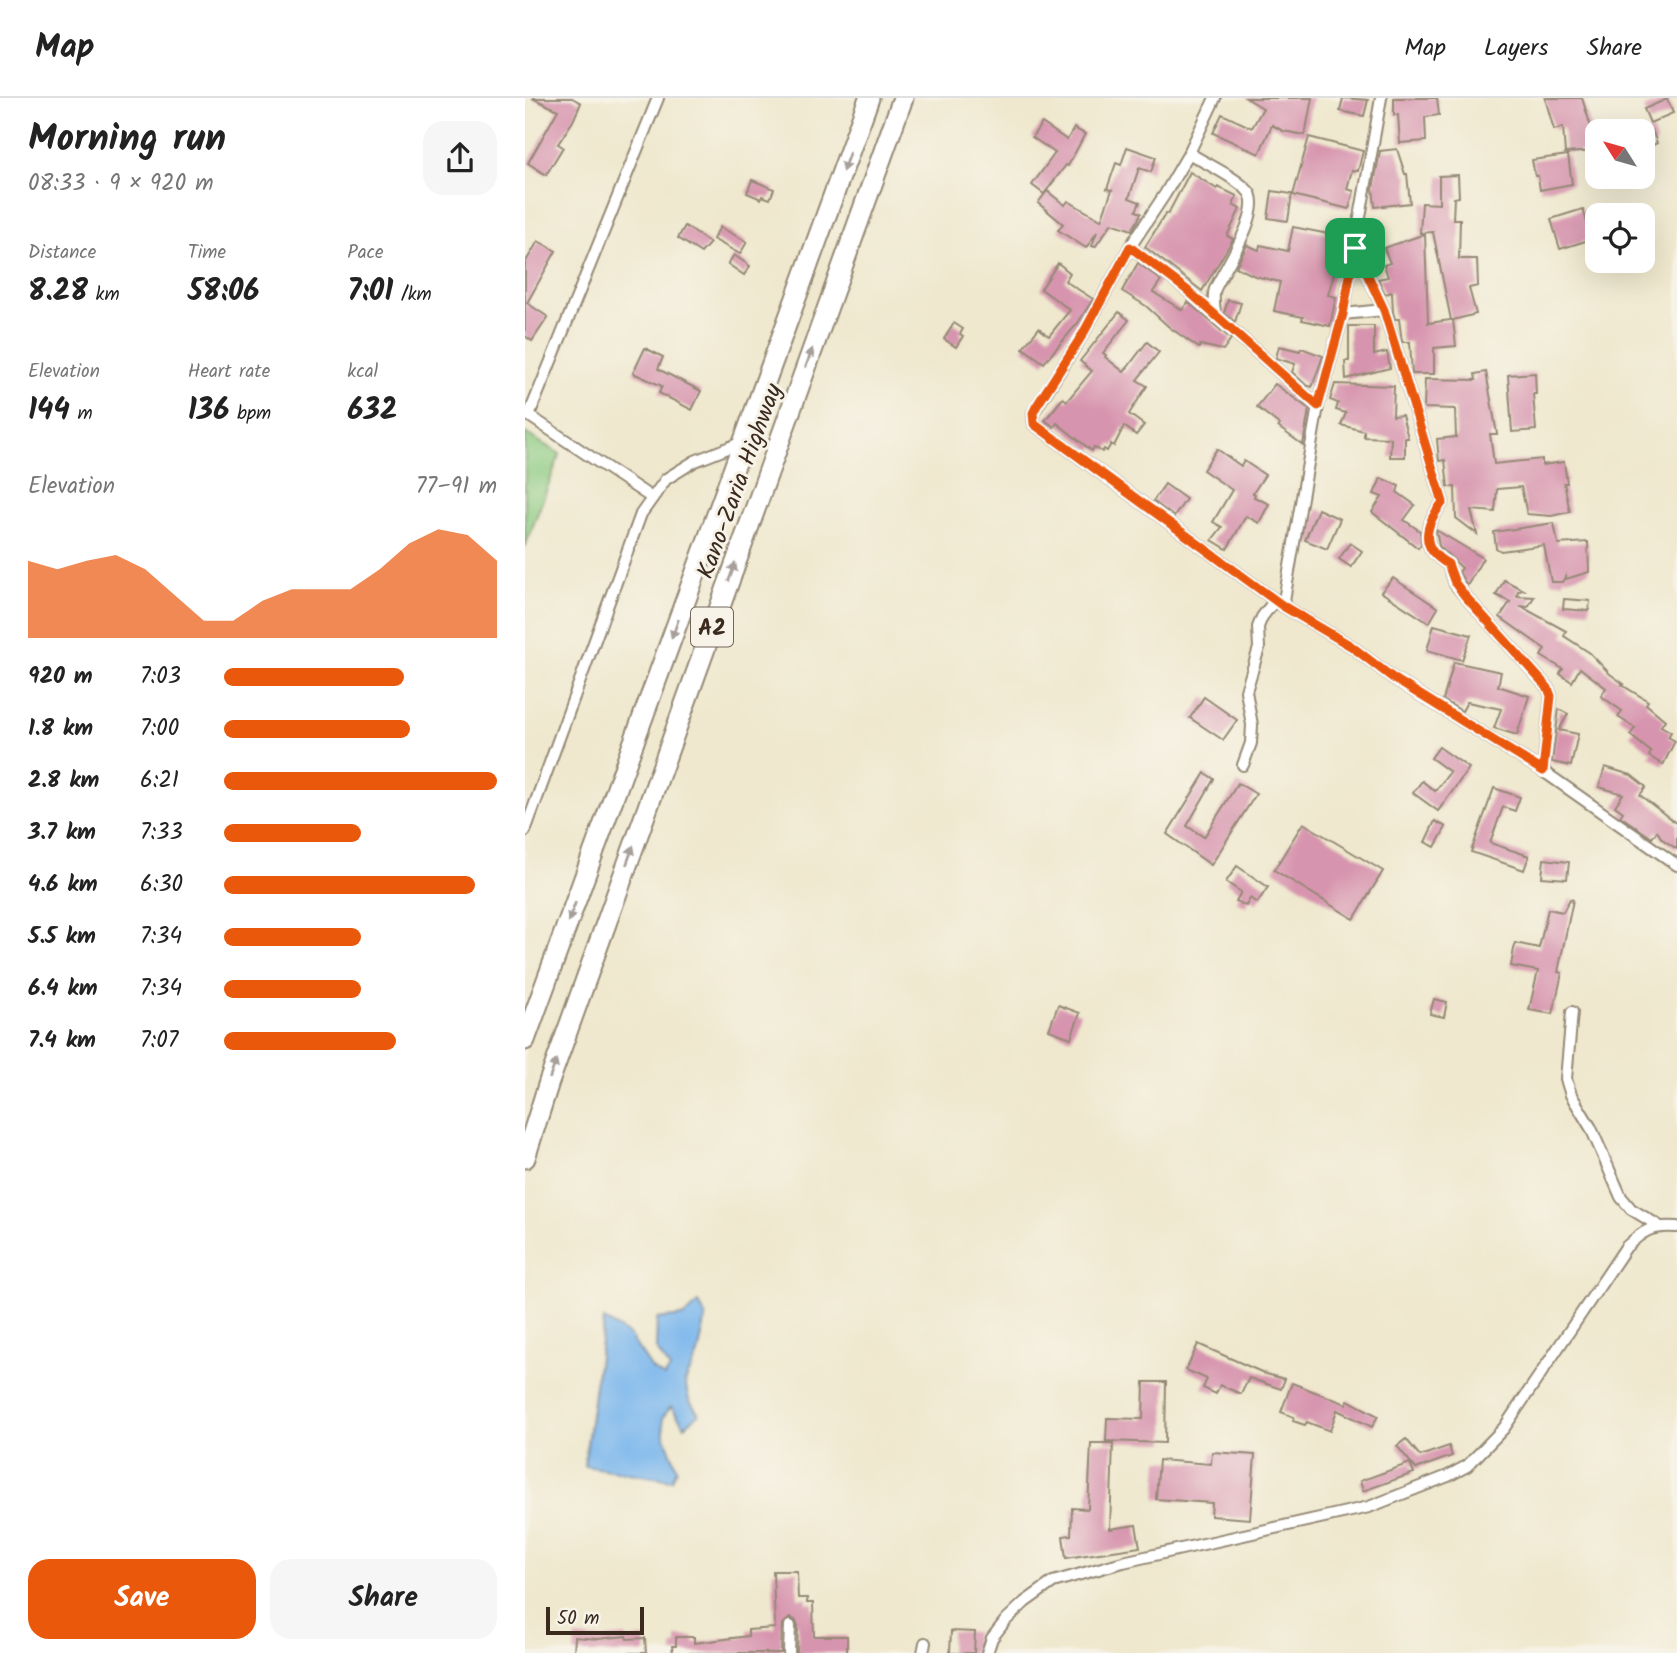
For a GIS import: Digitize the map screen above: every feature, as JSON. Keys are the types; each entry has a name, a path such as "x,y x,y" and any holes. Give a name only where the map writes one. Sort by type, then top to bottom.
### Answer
{"highway":[{"name":"Kano-Zaria Highway","path":"525,1040 869,98"},
{"name":"Kano-Zaria Highway","path":"525,1157 553,1069 903,98"}],"street":[{"path":"652,498 527,414 658,98"},
{"path":"1215,98 1165,194 1130,247 1083,334 1036,407 1033,413 1034,424 1279,603 1351,646 1393,678 1543,771 1677,865"},
{"path":"1243,765 1251,743 1252,724 1246,691 1259,648 1258,627 1262,617 1279,603 1318,406 1343,314 1381,98"},
{"path":"1188,153 1247,190 1252,198 1252,211 1247,225 1214,291 1215,315"},
{"path":"1130,247 1187,290 1318,406"},
{"path":"1355,248 1384,310 1443,502 1433,515 1427,540 1434,556 1448,564 1455,583 1465,596 1548,688 1551,696 1543,771"},
{"path":"1343,314 1384,310"},
{"path":"525,831 641,514 666,479 695,461 744,441"},
{"path":"1572,1013 1566,1079 1571,1095 1591,1128 1621,1197 1631,1209 1659,1226"},
{"path":"987,1653 992,1638 1006,1620 1053,1582 1123,1562 1369,1507 1467,1466 1504,1428 1626,1247 1641,1233 1659,1226 1677,1227"},
{"path":"789,1653 790,1626"}],"green space":[{"path":"525,433 560,454 525,547"}],"water":[{"path":"699,1303 706,1317 698,1354 685,1382 689,1400 699,1414 685,1426 671,1407 663,1417 664,1434 677,1469 672,1480 584,1466 604,1320 629,1335 652,1369 664,1377 670,1369 656,1349 657,1319 684,1316"}],"building":[{"path":"532,98 572,98 581,103 558,144 563,147 546,175 528,163 558,110"},
{"path":"1246,98 1312,98 1305,135 1283,131 1272,125 1259,154 1213,133 1222,114 1252,128 1263,108"},
{"path":"1343,98 1368,100 1364,116 1340,111"},
{"path":"1394,98 1437,98 1439,115 1425,117 1426,141 1400,143 1398,115 1394,115"},
{"path":"1545,98 1582,98 1589,119 1585,119 1585,152 1565,153 1563,127 1554,130"},
{"path":"1667,99 1673,113 1655,121 1648,119 1644,109"},
{"path":"1042,123 1067,140 1074,128 1085,134 1068,166 1066,165 1044,194 1032,185 1055,153 1032,137"},
{"path":"1309,137 1363,151 1358,171 1352,170 1347,189 1354,191 1349,209 1293,195"},
{"path":"1127,147 1156,157 1151,172 1139,168 1129,198 1140,202 1136,211 1141,213 1132,230 1112,223 1095,247 1092,246 1097,232 1086,248 1058,230 1063,224 1038,203 1047,191 1065,205 1068,201 1101,220 1112,190 1107,189 1116,163 1121,165"},
{"path":"1397,149 1407,174 1410,203 1375,207 1373,188 1380,151"},
{"path":"1568,155 1572,184 1540,190 1532,160"},
{"path":"1190,172 1217,189 1218,187 1237,196 1233,205 1240,209 1227,236 1233,239 1202,291 1145,247 1166,213 1168,214"},
{"path":"1458,175 1459,197 1454,198 1453,219 1460,219 1459,259 1477,259 1478,286 1469,288 1476,314 1453,320 1456,346 1434,348 1434,374 1412,374 1410,342 1402,342 1399,319 1395,319 1393,312 1392,292 1385,294 1378,279 1388,277 1384,265 1390,263 1384,248 1425,234 1428,323 1451,320 1433,232 1420,233 1422,203 1439,204 1439,176"},
{"path":"752,180 774,189 770,199 762,196 761,199 747,193"},
{"path":"1272,191 1292,194 1288,221 1268,218"},
{"path":"1583,209 1585,241 1560,249 1551,219"},
{"path":"685,226 710,243 701,253 678,238"},
{"path":"720,227 747,242 740,254 713,239"},
{"path":"1293,227 1344,237 1328,295 1336,297 1330,326 1274,311 1280,282 1255,276 1236,267 1247,245 1259,250 1260,245 1288,251"},
{"path":"538,241 556,251 527,303 548,317 532,341 525,336 525,263"},
{"path":"734,255 750,266 744,275 728,264"},
{"path":"1058,263 1070,273 1065,281 1093,299 1078,323 1044,363 1023,348 1039,328 1049,336 1070,310 1041,289"},
{"path":"1138,263 1161,280 1153,292 1182,310 1188,302 1231,339 1223,350 1200,345 1199,348 1169,327 1146,306 1122,291"},
{"path":"1228,300 1241,303 1235,322 1224,313"},
{"path":"1119,312 1129,320 1103,353 1105,357 1124,372 1147,342 1159,352 1137,380 1147,386 1129,414 1144,425 1136,435 1124,426 1114,446 1111,444 1107,451 1104,449 1102,452 1094,447 1092,451 1057,423 1054,427 1045,420 1063,398 1067,401 1092,371 1080,361"},
{"path":"954,323 963,329 960,334 963,336 956,347 944,339"},
{"path":"1349,326 1374,326 1374,355 1387,352 1390,368 1346,379"},
{"path":"1279,346 1300,351 1301,348 1323,356 1312,387 1292,372 1295,364 1276,358"},
{"path":"645,348 663,357 658,369 701,391 692,410 659,393 662,386 633,373"},
{"path":"1486,372 1497,434 1490,434 1494,464 1542,459 1542,465 1564,462 1567,483 1564,483 1570,512 1551,516 1527,514 1521,487 1497,489 1495,512 1471,510 1477,534 1456,518 1455,487 1448,487 1445,460 1439,461 1437,439 1456,437 1455,409 1424,408 1425,379 1476,380 1475,374"},
{"path":"1535,373 1536,394 1533,394 1536,430 1512,432 1508,375"},
{"path":"1275,384 1309,409 1303,445 1257,407"},
{"path":"1335,384 1394,386 1393,416 1402,415 1408,438 1405,438 1405,457 1390,457 1391,438 1364,437 1364,431 1341,425 1346,413 1336,410 1338,403 1330,400"},
{"path":"1217,449 1241,466 1244,461 1265,475 1253,493 1254,497 1269,504 1259,523 1246,516 1227,549 1212,540 1222,527 1213,522 1232,490 1203,470"},
{"path":"1381,478 1399,486 1397,492 1415,505 1404,520 1420,531 1421,544 1418,548 1372,512 1382,497 1374,494"},
{"path":"1165,484 1186,499 1174,517 1153,501"},
{"path":"1318,509 1340,519 1327,549 1305,540"},
{"path":"1554,523 1558,544 1588,542 1589,572 1566,579 1566,576 1562,582 1551,582 1544,545 1501,551 1496,548 1494,532"},
{"path":"1436,530 1483,558 1467,586 1459,572 1462,568 1439,546"},
{"path":"1350,543 1362,551 1351,567 1339,559"},
{"path":"1393,578 1438,608 1429,623 1381,592"},
{"path":"1504,580 1524,590 1518,591 1517,596 1534,597 1528,607 1520,606 1566,631 1564,636 1590,653 1624,684 1622,685 1648,701 1646,704 1665,720 1661,726 1671,732 1668,737 1675,741 1663,765 1649,756 1651,752 1630,735 1635,728 1618,717 1622,711 1601,696 1606,688 1580,668 1572,682 1560,674 1563,669 1541,656 1545,649 1500,617 1510,602 1496,595"},
{"path":"1564,599 1590,601 1589,611 1563,609"},
{"path":"1434,625 1471,635 1462,660 1427,650"},
{"path":"1454,662 1501,672 1498,686 1529,696 1517,735 1494,728 1501,709 1467,702 1462,711 1443,700"},
{"path":"1204,697 1237,720 1223,740 1190,718"},
{"path":"1559,709 1568,714 1559,730 1578,734 1571,766 1552,762"},
{"path":"1439,747 1469,768 1438,811 1413,793 1422,781 1435,791 1450,772 1431,758"},
{"path":"1605,767 1631,775 1646,787 1640,795 1677,824 1677,849 1662,839 1657,831 1652,838 1620,816 1623,812 1615,806 1623,794 1599,787"},
{"path":"1205,773 1214,779 1187,826 1204,837 1238,783 1256,794 1211,865 1167,834"},
{"path":"1494,788 1520,797 1515,811 1503,807 1490,843 1529,856 1524,870 1471,852"},
{"path":"1435,821 1446,827 1435,847 1425,842"},
{"path":"1303,823 1383,871 1354,919 1274,870"},
{"path":"1544,859 1569,862 1567,879 1542,877"},
{"path":"1237,866 1268,887 1257,903 1250,898 1246,906 1236,901 1241,892 1226,882"},
{"path":"1570,899 1573,900 1558,972 1562,973 1553,1014 1529,1010 1538,971 1511,966 1515,943 1539,948 1548,909 1563,912"},
{"path":"1434,999 1447,1002 1444,1017 1430,1014"},
{"path":"1058,1005 1080,1013 1071,1038 1049,1030"},
{"path":"1198,1344 1266,1374 1285,1379 1281,1389 1249,1378 1241,1394 1220,1385 1216,1394 1203,1388 1207,1379 1186,1370"},
{"path":"1144,1382 1166,1382 1165,1443 1106,1441 1107,1418 1143,1419"},
{"path":"1292,1383 1346,1404 1348,1400 1378,1416 1372,1427 1337,1410 1330,1431 1307,1422 1305,1425 1293,1421 1294,1417 1281,1412"},
{"path":"1406,1439 1420,1456 1449,1446 1452,1456 1416,1469 1397,1446"},
{"path":"1091,1443 1113,1443 1110,1529 1136,1525 1140,1547 1066,1558 1063,1536 1071,1535 1072,1508 1088,1509"},
{"path":"1212,1452 1255,1455 1250,1519 1211,1516 1212,1503 1156,1499 1159,1460 1211,1464"},
{"path":"1410,1463 1414,1473 1363,1491 1360,1481"},
{"path":"773,1571 797,1571 798,1598 807,1598 807,1603 813,1603 814,1636 847,1636 847,1653 797,1653 798,1626 795,1620 790,1618 782,1625 781,1653 673,1653 672,1646 676,1646 676,1637 694,1637 694,1643 748,1636 748,1630 775,1628"},
{"path":"951,1631 975,1632 974,1653 950,1653"},
{"path":"626,1636 627,1639 645,1638 646,1653 574,1653 575,1637 598,1639"}],"route":[{"path":"1130,247 1187,290 1318,406 1343,314 1355,248 1384,310 1437,477 1443,502 1433,515 1427,540 1434,556 1448,564 1455,583 1465,596 1541,679 1551,696 1543,771 1393,678 1377,663 1351,646 1283,606 1034,424 1032,418 1036,407 1083,334 1130,247"}]}
